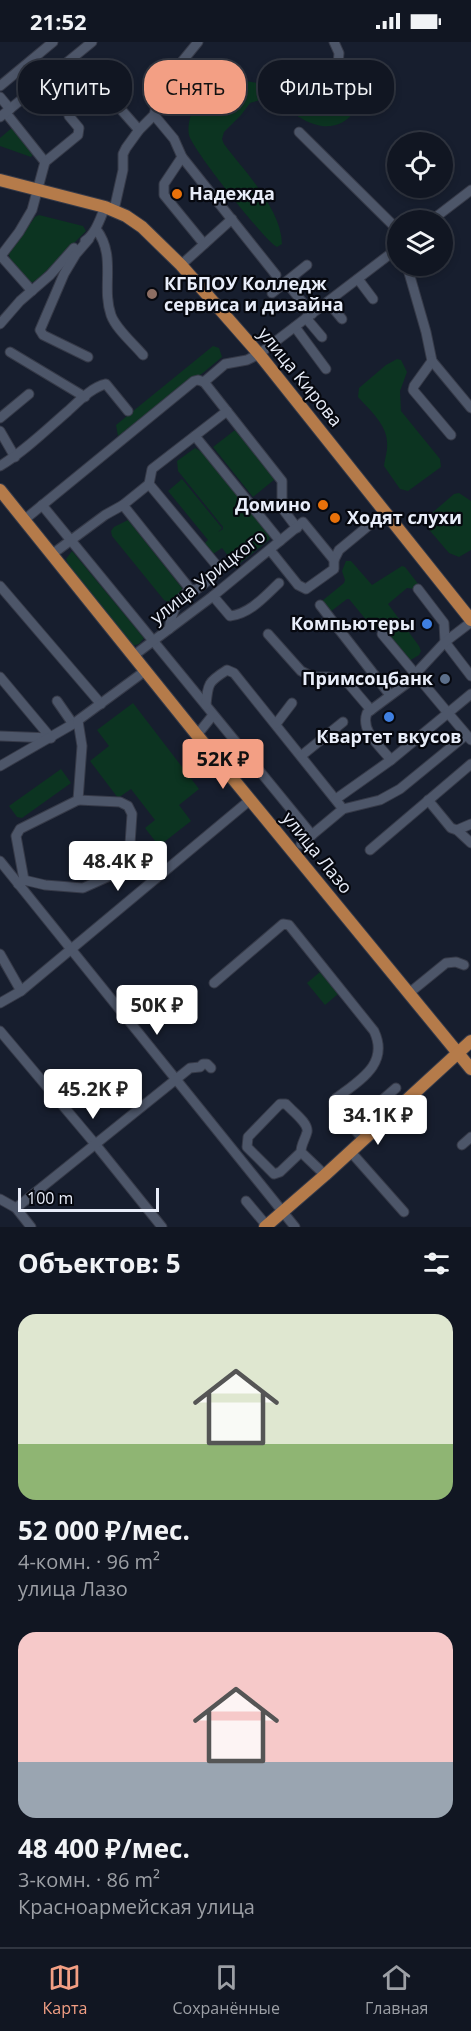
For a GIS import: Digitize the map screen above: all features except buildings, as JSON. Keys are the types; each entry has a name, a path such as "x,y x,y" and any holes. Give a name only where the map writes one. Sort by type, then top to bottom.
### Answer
{"main road":[{"name":"улица Кирова","path":"0,180 109,208 142,227 181,265 259,354 471,621"},
{"name":"улица Лазо","path":"0,490 471,1070"},
{"path":"266,1226 471,1041"}],"street":[{"path":"0,86 52,42"},
{"path":"5,113 92,42"},
{"path":"88,357 43,334 40,330 64,273 109,208 123,170 123,154 139,130 154,115 159,95 171,75 198,42"},
{"path":"334,42 339,52 338,60"},
{"path":"0,97 5,113 45,162"},
{"path":"125,114 139,130"},
{"path":"154,115 174,139 182,157 276,275"},
{"path":"32,291 1,256 32,210 45,162 78,135 79,128 69,116"},
{"path":"299,132 387,219"},
{"path":"182,157 164,184 164,195 204,244"},
{"path":"445,210 471,190"},
{"path":"181,265 232,219"},
{"path":"96,229 103,238 107,251 111,314 142,355"},
{"path":"0,324 14,307 50,275 73,249 89,239"},
{"path":"204,382 225,364 247,360 259,354 387,257"},
{"path":"272,293 307,265"},
{"path":"411,276 432,361 471,408"},
{"path":"358,279 374,299"},
{"path":"286,282 322,337"},
{"path":"328,302 342,320"},
{"path":"295,327 326,369"},
{"path":"10,352 85,397"},
{"path":"432,361 413,390 451,435"},
{"path":"24,520 198,380 204,382 282,481 282,508 333,560 334,569 306,589 298,585 270,550"},
{"path":"0,466 100,386 106,384 128,411"},
{"path":"0,418 29,394"},
{"path":"51,555 149,484 152,469 227,411"},
{"path":"0,431 15,456"},
{"path":"195,436 280,541"},
{"path":"123,505 190,589 196,590 218,573 218,567 149,484"},
{"path":"42,505 312,835"},
{"path":"333,560 339,550 385,512"},
{"name":"улица Урицкого","path":"133,656 213,596 300,525"},
{"path":"213,596 230,616 237,616 245,613 279,583"},
{"path":"0,586 101,704"},
{"path":"169,629 172,613 180,598 190,589"},
{"path":"418,589 444,623 444,642 471,676"},
{"path":"0,605 9,598"},
{"path":"320,605 390,695"},
{"path":"391,760 365,728 364,721 367,713 405,684 444,642 471,621"},
{"path":"268,634 301,671 313,677 329,677 348,683 374,708"},
{"path":"302,844 343,809 389,796 469,738 382,634"},
{"path":"206,705 207,685 211,680 227,670 234,672 343,809"},
{"path":"0,766 76,722 145,671"},
{"path":"0,677 51,738"},
{"path":"336,799 391,760 471,694"},
{"path":"57,701 76,722 82,755 78,800"},
{"path":"276,724 292,703"},
{"path":"197,735 213,715"},
{"path":"301,756 343,722"},
{"path":"0,736 51,738"},
{"path":"370,850 471,764"},
{"path":"78,800 120,802 128,806 132,814 129,859 112,875 83,888 21,882 16,836 20,829 78,800"},
{"path":"0,1003 21,991 250,800"},
{"path":"428,801 451,828 457,830 471,843"},
{"path":"457,830 471,824"},
{"path":"0,861 21,882 70,950 295,1227"},
{"path":"214,983 283,924 289,925 374,1031 379,1041 379,1055 365,1076 334,1100 334,1106 363,1139"},
{"path":"0,954 21,991"},
{"path":"408,994 446,963 464,964"},
{"path":"0,1031 162,1227"},
{"path":"16,1208 190,1068 207,1064 210,1068"},
{"path":"373,1108 396,1088"},
{"path":"301,1152 280,1172 274,1174 247,1147 246,1143 248,1137 280,1104 286,1104 306,1125 307,1131 301,1145 301,1152 325,1175"},
{"path":"462,1145 471,1137"},
{"path":"350,1150 404,1212"},
{"path":"1,1201 16,1208 31,1227"},
{"path":"246,1202 266,1226"}],"green space":[{"path":"246,80 258,83 258,101 250,103 246,108"},
{"path":"192,114 242,114 224,132 222,139 269,204 280,231 282,244 277,247 270,241 202,158 189,135"},
{"path":"294,114 352,114 345,121 336,125 325,126 313,124"},
{"path":"13,127 34,153 31,157 0,146 0,138"},
{"path":"39,215 83,226 86,231 40,277 29,282 10,259 9,254 35,217"},
{"path":"213,346 219,348 222,357 118,436 116,425"},
{"path":"397,359 401,360 407,372 400,391 401,411 440,459 441,467 408,491 400,489 384,466 387,445 384,429 358,397 359,388 386,365"},
{"path":"235,430 275,479 253,497 213,447"},
{"path":"195,448 207,455 271,535 269,540 234,568 222,548 213,554 204,544 208,540 168,491 182,479 222,528 218,532 223,529 178,471 177,461"},
{"path":"459,493 471,501 471,550 459,557 449,553 425,525 424,520 454,494"},
{"path":"128,520 182,588 182,591 168,602 112,536 111,531 114,527"},
{"path":"72,551 144,638 139,644 132,646 68,564 66,559"},
{"path":"346,561 351,561 372,585 402,566 419,585 416,589 407,588 388,604 419,646 421,651 419,655 409,661 382,630 372,627 349,599 330,612 322,601 344,583 342,571"},
{"path":"133,703 199,789 179,805 191,821 159,846 145,828 155,820 131,789 118,798 90,761 109,746 97,730"},
{"path":"61,769 71,783 22,818 17,817 9,806"},
{"path":"320,972 338,994 325,1005 307,983"}],"place":[{"name":"Надежда","path":"177,194"},
{"name":"КГБПОУ Колледж сервиса и дизайна","path":"152,294"},
{"name":"Домино","path":"323,505"},
{"name":"Ходят слухи","path":"335,518"},
{"name":"Компьютеры","path":"427,624"},
{"name":"Примсоцбанк","path":"445,679"},
{"name":"Квартет вкусов","path":"389,717"}]}
